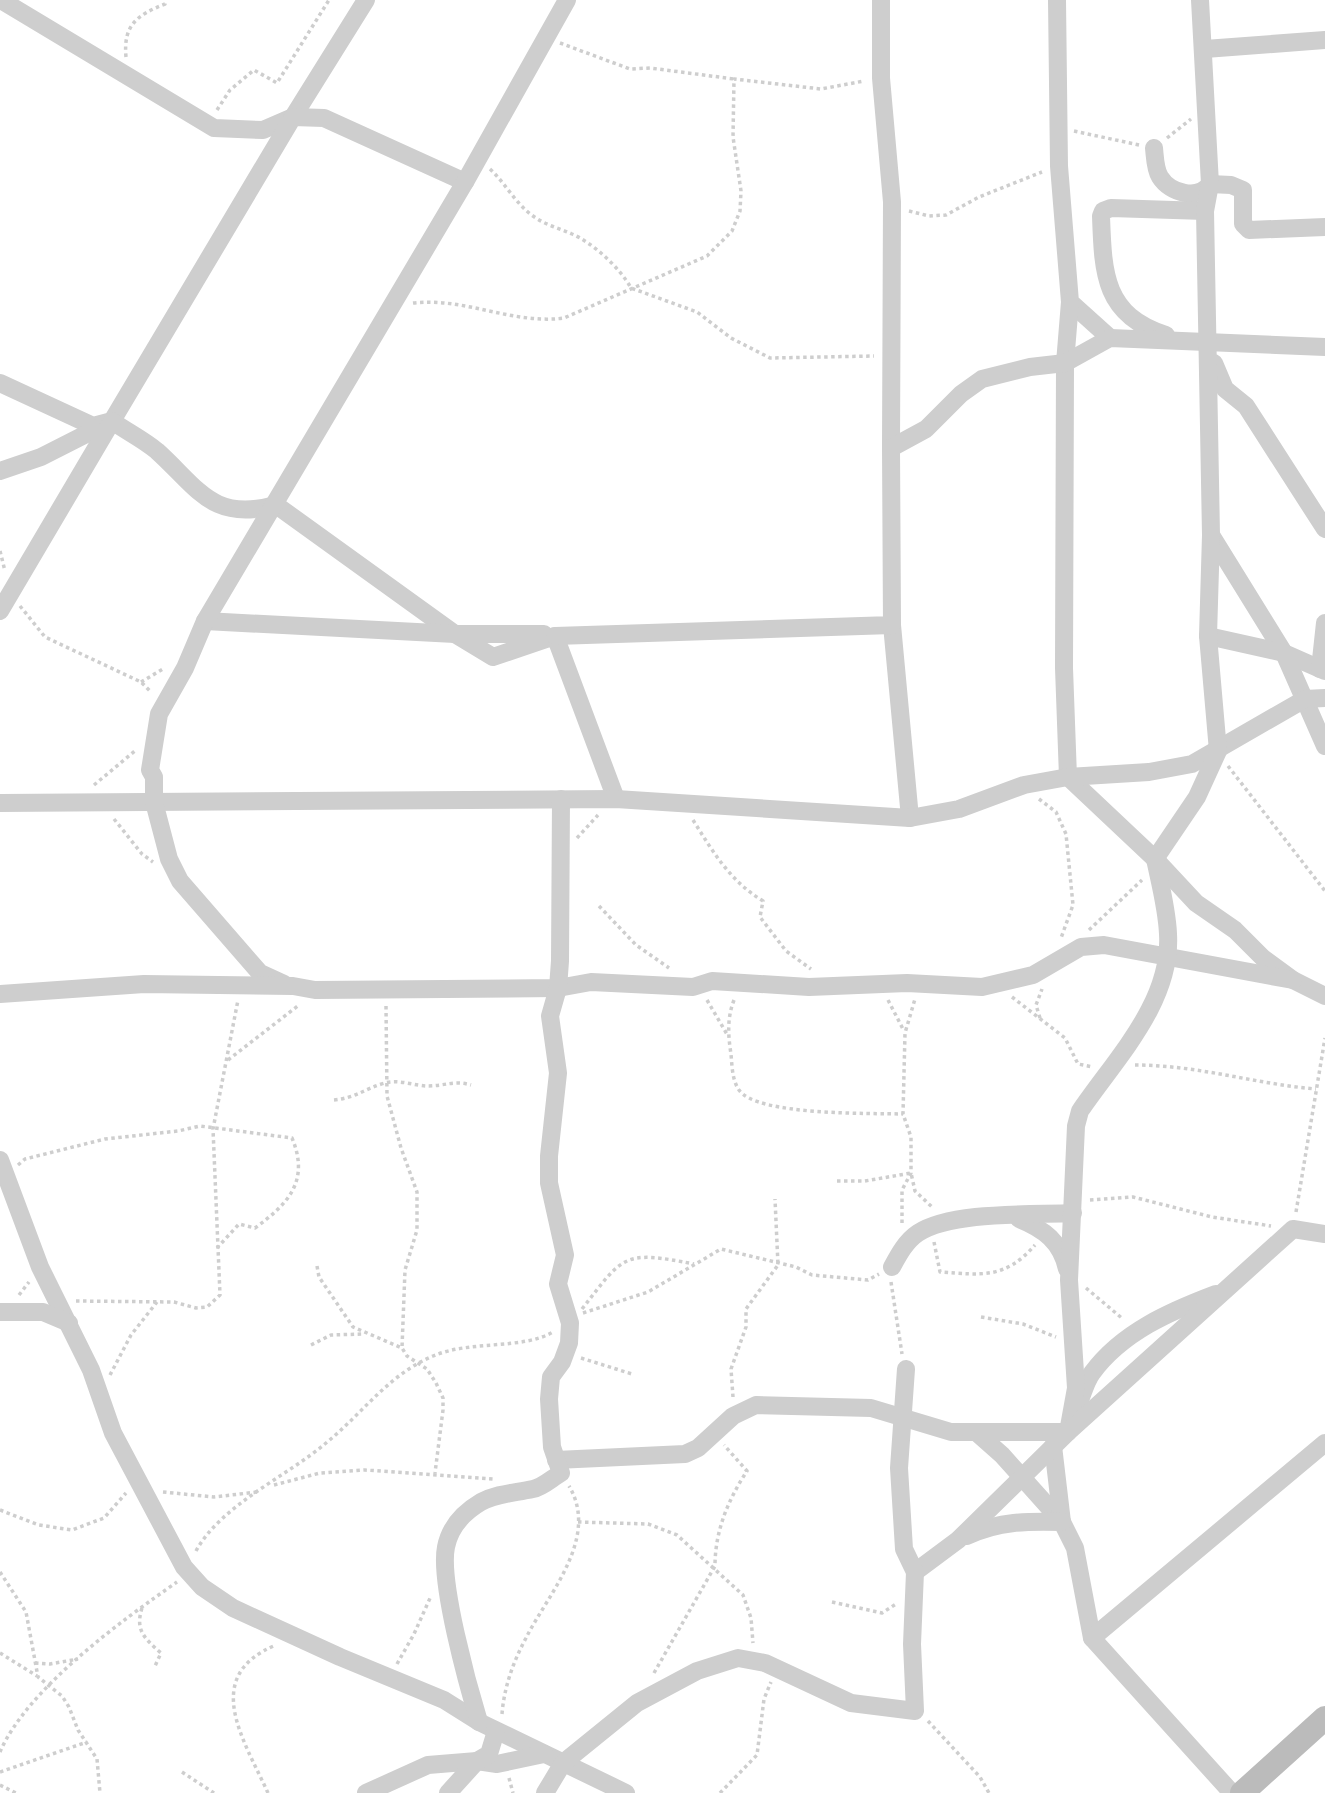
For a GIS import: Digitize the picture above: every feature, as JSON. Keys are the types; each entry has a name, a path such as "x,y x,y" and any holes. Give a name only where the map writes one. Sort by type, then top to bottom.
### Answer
{"main road":[{"path":"1242,1793 1325,1718"}],"street":[{"path":"1,0 214,128 263,130 293,117 324,117 465,182"},
{"path":"0,611 293,117 366,0"},
{"path":"567,0 465,182 205,621 163,708 156,725 150,770 154,777 154,802 169,859 180,881 260,973 293,986 315,990 558,988 591,982 693,987 712,981 746,985 907,983 992,986 1033,975 1081,947 1104,945 1293,980"},
{"path":"881,0 881,78 892,202 892,625 910,818"},
{"path":"1057,0 1059,166 1070,302 1065,363 1064,668 1068,777 1155,859 1196,903 1235,930 1263,958 1293,980 1325,996"},
{"path":"1068,1432 1076,1388 1069,1280 1076,1126 1080,1111 1152,1006 1167,958 1169,935 1155,859 1197,797 1218,751 1208,636 1211,536 1205,211 1210,184 1205,49 1200,0"},
{"path":"1205,49 1325,40"},
{"path":"1154,148 1157,173 1173,189 1197,193 1210,184 1231,185 1243,190 1243,224 1249,230 1325,227"},
{"path":"1186,340 1135,322 1116,301 1104,268 1101,216 1103,211 1111,208 1205,211"},
{"path":"1070,302 1110,338"},
{"path":"891,448 926,429 961,394 982,379 1030,367 1065,363 1110,338 1325,347"},
{"path":"1209,342 1221,384 1246,406 1325,529"},
{"path":"0,383 93,426 112,421 156,450 185,481 208,499 231,509 251,511 276,505 455,634 493,657 555,636 574,634"},
{"path":"0,471 41,457 112,421"},
{"path":"1325,510 1325,523"},
{"path":"1211,536 1284,653 1305,699 1321,719 1325,746"},
{"path":"205,621 455,634 574,634 892,625"},
{"path":"1208,636 1284,653 1323,670 1325,623"},
{"path":"555,636 616,799"},
{"path":"0,803 94,794 154,802 616,799 910,818 958,809 1024,785 1068,777 1149,772 1192,764 1305,699 1325,698"},
{"path":"558,1466 552,1447 549,1399 551,1377 566,1352 570,1319 558,1284 565,1255 550,1183 549,1156 558,1073 550,1016 558,988 561,799"},
{"path":"0,994 144,984 240,988 293,986"},
{"path":"3,1167 39,1263 69,1323 113,1433 187,1570 202,1587 233,1608 444,1700 479,1722 626,1793"},
{"path":"892,1267 904,1246 928,1227 959,1218 1013,1216 1073,1207"},
{"path":"1013,1216 1046,1232 1060,1249 1069,1280"},
{"path":"915,1572 958,1540 1068,1432 1293,1229 1325,1234"},
{"path":"1068,1432 1091,1374 1115,1348 1152,1322 1226,1290"},
{"path":"5,1307 43,1312 69,1323"},
{"path":"545,1793 563,1763 638,1703 696,1671 738,1658 781,1669 851,1703 915,1711 915,1572 904,1549 899,1468 906,1369"},
{"path":"479,1722 466,1681 448,1584 445,1549 451,1531 462,1516 482,1502 507,1492 536,1489 558,1466 685,1454 698,1448 733,1416 756,1405 871,1408 904,1416 929,1428 976,1432 1068,1432"},
{"path":"976,1432 1022,1476 1062,1522 1075,1548 1091,1638 1233,1793"},
{"path":"1091,1638 1325,1443"},
{"path":"1053,1446 1062,1522"},
{"path":"958,1540 984,1528 1009,1523 1062,1522"},
{"path":"448,1793 477,1761 489,1754 503,1734"},
{"path":"366,1793 428,1765 477,1761 497,1764 544,1754"}],"path":[{"path":"128,77 125,40 139,15 164,4 166,0"},
{"path":"208,124 230,90 254,70 277,83 330,0"},
{"path":"542,45 572,45 630,69 650,68 821,89 881,78"},
{"path":"390,306 443,302 542,321 580,313 707,256 732,231 740,211 741,191 733,137 734,79"},
{"path":"1059,127 1154,148 1207,106"},
{"path":"477,159 504,182 516,201 533,216 587,243 625,278 631,288 697,312 731,338 779,360 890,355"},
{"path":"892,202 909,211 929,216 946,215 979,198 1059,166"},
{"path":"0,551 10,594 45,637 141,682 163,708"},
{"path":"156,725 94,794 142,854 180,881"},
{"path":"1218,751 1325,891"},
{"path":"1024,785 1056,812 1066,834 1073,905 1051,964"},
{"path":"559,852 616,799"},
{"path":"683,803 724,869 747,891 763,901 760,917 786,951 800,964 844,985"},
{"path":"1079,939 1144,878 1155,859"},
{"path":"598,906 636,945 708,1001 729,1037"},
{"path":"907,983 917,996 905,1033 903,1114 911,1137 911,1173 915,1191 922,1199 932,1207 959,1218"},
{"path":"868,984 890,1002 905,1033"},
{"path":"746,985 735,998 729,1014 729,1037 734,1077 740,1091 752,1101 822,1114 903,1114"},
{"path":"992,986 1065,1038 1078,1064 1110,1068 1174,1066 1227,1073 1282,1087 1316,1089"},
{"path":"58,1301 157,1302 207,1307 220,1295 212,1129 240,988"},
{"path":"226,1061 288,1015 315,990"},
{"path":"386,990 390,1115 417,1192 417,1230 405,1270 402,1348"},
{"path":"1073,1207 1133,1197 1212,1217 1293,1229 1325,1038"},
{"path":"334,1100 363,1094 387,1082 426,1086 460,1082 471,1085"},
{"path":"3,1167 105,1139 200,1126 292,1138 298,1151 297,1187 281,1209 255,1228 239,1224 217,1248"},
{"path":"837,1181 865,1181 911,1173"},
{"path":"901,1234 902,1190 911,1173"},
{"path":"733,1416 731,1369 746,1327 746,1309 778,1265 775,1199"},
{"path":"928,1227 940,1272 962,1274 997,1272 1012,1268 1046,1232"},
{"path":"0,1752 5,1740 48,1686 142,1605 176,1583 215,1524 324,1445 392,1380 434,1355 471,1344 529,1340 545,1336 594,1307 648,1292 720,1249 778,1265 796,1267 812,1275 868,1280 892,1267 894,1308 906,1369"},
{"path":"570,1319 614,1267 626,1261 663,1258 696,1265"},
{"path":"5,1307 31,1279 39,1263"},
{"path":"317,1266 319,1278 353,1327 363,1334 402,1348 417,1364 427,1369 443,1398 435,1473"},
{"path":"1069,1280 1085,1287 1110,1309"},
{"path":"99,1395 131,1335 157,1302"},
{"path":"981,1317 1023,1324 1073,1345"},
{"path":"311,1345 331,1335 363,1334"},
{"path":"566,1352 632,1374"},
{"path":"638,1703 712,1567 715,1566 715,1552 727,1502 747,1471 718,1439 718,1431"},
{"path":"503,1734 506,1688 524,1640 561,1580 575,1542 577,1499 558,1466"},
{"path":"0,1510 39,1525 72,1530 104,1518 124,1494 143,1488 214,1497 260,1491 288,1479 320,1473 376,1471 485,1476 526,1490"},
{"path":"578,1522 648,1524 677,1535 743,1595 751,1618 754,1661"},
{"path":"0,1572 26,1612 38,1677"},
{"path":"387,1677 414,1634 431,1593"},
{"path":"832,1602 883,1613 913,1594"},
{"path":"142,1605 138,1620 139,1632 161,1653 155,1665"},
{"path":"268,1793 233,1713 233,1688 241,1667 256,1654 282,1642 309,1643"},
{"path":"0,1653 62,1696 97,1759 100,1793"},
{"path":"35,1663 50,1664 79,1658"},
{"path":"720,1793 757,1755 764,1699 781,1669"},
{"path":"915,1711 942,1732 980,1777 989,1793"},
{"path":"0,1772 87,1742"},
{"path":"182,1772 214,1793"},
{"path":"0,1785 16,1793"}]}
